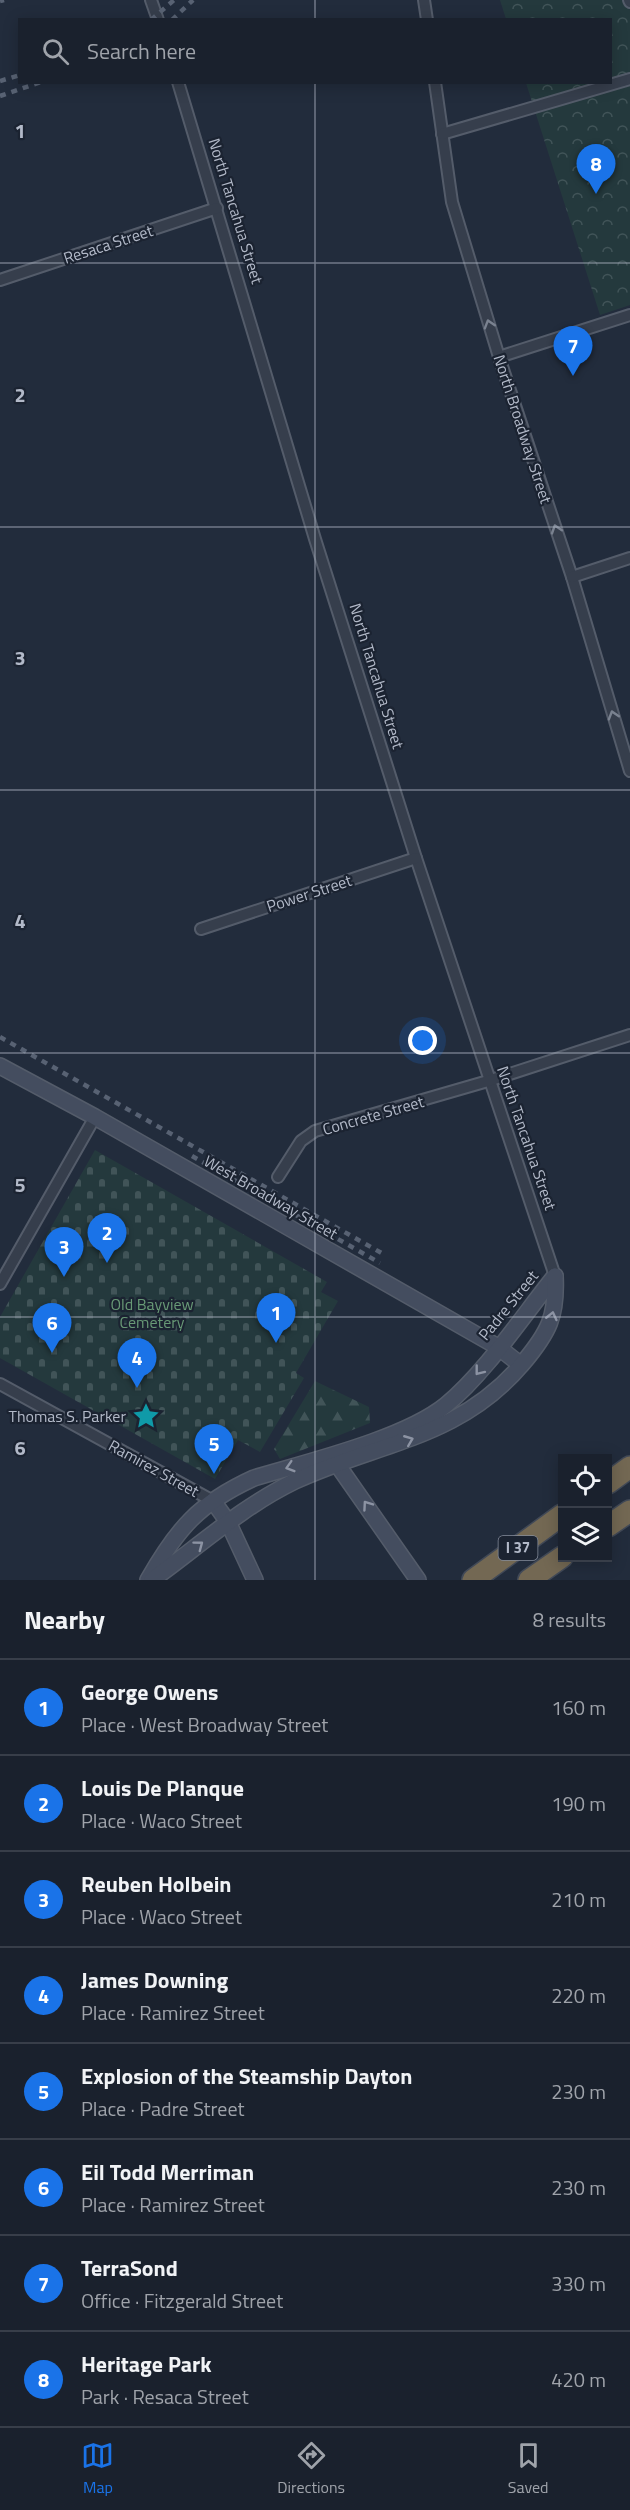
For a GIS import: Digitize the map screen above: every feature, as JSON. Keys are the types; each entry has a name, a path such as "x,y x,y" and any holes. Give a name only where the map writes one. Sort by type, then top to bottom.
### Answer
{"highway":[{"path":"612,1480 630,1467"},
{"path":"612,1523 630,1511"},
{"name":"I 37","path":"472,1580 558,1518"},
{"name":"I 37","path":"529,1580 558,1560"}],"main road":[{"name":"West Broadway Street","path":"0,1066 95,1117 498,1347 521,1365"},
{"name":"Padre Street","path":"152,1580 228,1522 277,1491 334,1459 389,1435 444,1407 469,1384 555,1276"},
{"name":"Padre Street","path":"148,1580 178,1531 197,1512 254,1478 399,1444 454,1418 488,1398 542,1341 551,1324 556,1296 555,1276"},
{"path":"334,1459 418,1580"},
{"path":"213,1501 228,1522 255,1580"}],"street":[{"path":"151,0 157,18"},
{"path":"424,0 427,18"},
{"path":"442,134 630,80"},
{"name":"North Tancahua Street","path":"179,84 312,527 416,858 488,1081 555,1276"},
{"name":"North Broadway Street","path":"435,84 452,202 499,357 572,577 630,771"},
{"name":"Resaca Street","path":"0,280 217,208"},
{"path":"499,357 630,315"},
{"path":"572,577 630,558"},
{"name":"Power Street","path":"201,929 416,858"},
{"name":"Concrete Street","path":"278,1177 301,1141 315,1131 488,1081 630,1035"},
{"path":"0,1284 95,1117"},
{"name":"Ramirez Street","path":"0,1384 213,1501"}],"green space":[{"path":"500,0 630,0 630,305 600,315 526,84 612,84 612,18 506,18"},
{"name":"Old Bayview Cemetery","path":"95,1150 327,1282 321,1292 338,1301 296,1373 304,1378 260,1452 238,1440 215,1479 0,1358 0,1317"},
{"path":"315,1381 369,1407 370,1423 280,1459 274,1449"}],"railway":[{"path":"0,1 4,0"},
{"path":"153,18 174,0"},
{"path":"174,18 193,0"},
{"path":"0,81 18,76"},
{"path":"0,96 35,84"},
{"path":"0,1037 385,1255"},
{"path":"192,1156 380,1263"}],"place":[{"name":"Heritage Park","path":"596,194"},
{"name":"TerraSond","path":"573,376"},
{"name":"Louis De Planque","path":"107,1263"},
{"name":"Reuben Holbein","path":"64,1277"},
{"name":"George Owens","path":"276,1343"},
{"name":"Eil Todd Merriman","path":"52,1353"},
{"name":"James Downing","path":"137,1388"},
{"name":"Thomas S. Parker","path":"146,1416"},
{"name":"Explosion of the Steamship Dayton","path":"214,1474"}]}
